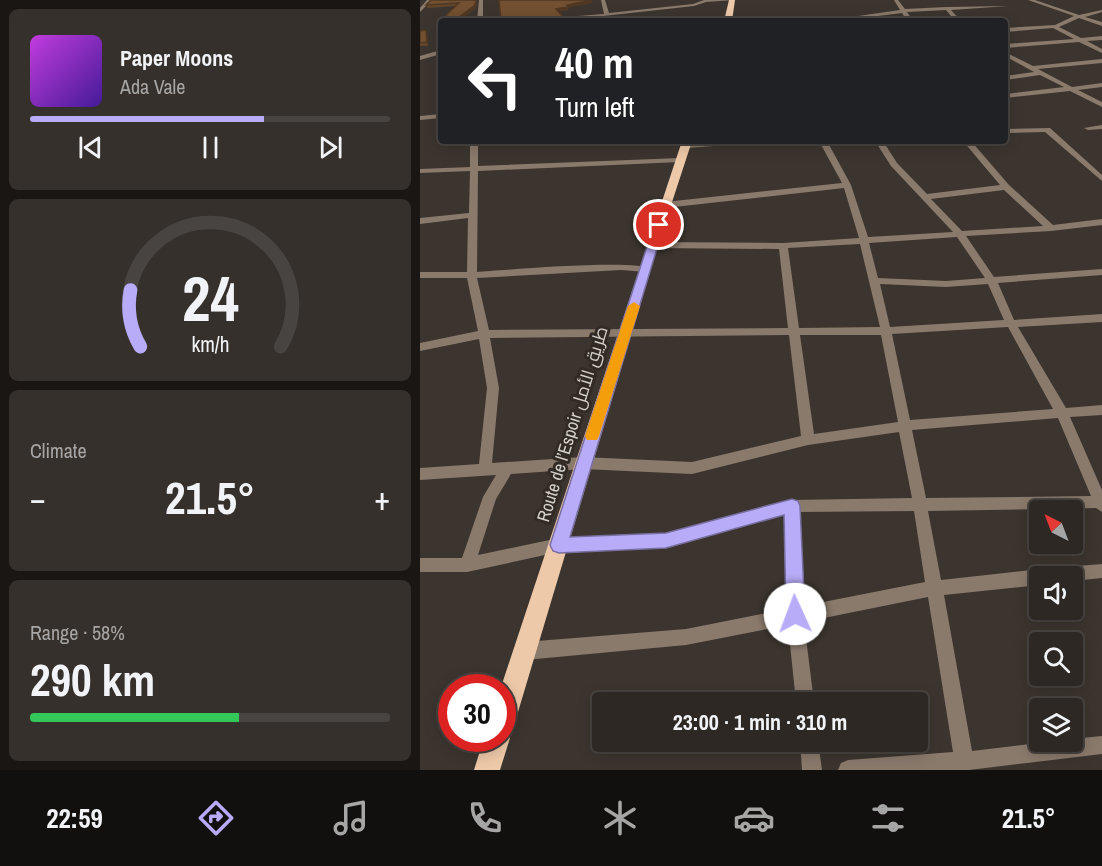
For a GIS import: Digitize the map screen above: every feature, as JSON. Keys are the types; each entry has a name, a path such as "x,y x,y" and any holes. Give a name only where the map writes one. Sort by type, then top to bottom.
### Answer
{"highway":[{"path":"729,18 732,0"},
{"name":"Route de l’Espoir طريق الأمل","path":"516,679 684,149"},
{"path":"487,770 493,752"}],"street":[{"path":"420,11 430,0"},
{"path":"480,18 481,0"},
{"path":"603,0 607,15"},
{"path":"578,18 607,15 653,5 694,5 705,0 732,0"},
{"path":"896,0 908,18"},
{"path":"953,0 960,8"},
{"path":"1030,0 1102,24"},
{"path":"852,18 946,8 1007,6"},
{"path":"946,8 955,18"},
{"path":"1008,30 1053,26 1076,17 1102,11"},
{"path":"1053,26 1102,51"},
{"path":"1008,46 1102,38"},
{"path":"420,58 438,53"},
{"path":"1008,56 1102,105"},
{"path":"1032,69 1102,61"},
{"path":"1008,78 1040,73"},
{"path":"1008,96 1102,85"},
{"path":"420,118 438,116"},
{"path":"1088,128 1102,127"},
{"path":"1008,131 1047,130 1102,179"},
{"path":"474,144 472,275 493,388 485,471"},
{"path":"420,171 473,169 729,144"},
{"path":"825,144 847,185 864,240 886,332 920,504 964,761"},
{"path":"420,565 467,564 559,545 666,541 792,506 1101,504 1062,413 1011,322 992,281 960,234 894,164 881,144"},
{"path":"970,144 1006,187 1051,228"},
{"path":"665,205 847,185"},
{"path":"925,197 1006,187"},
{"path":"420,221 473,215"},
{"path":"652,245 783,246 1051,228 1102,222"},
{"path":"783,246 808,440"},
{"path":"420,275 472,275 621,267 645,269"},
{"path":"874,281 946,284 1102,272"},
{"path":"420,347 484,334 886,332 1011,322 1102,318"},
{"path":"420,474 583,464 692,468 808,440 904,426 1102,410"},
{"path":"467,564 490,497 506,470"},
{"path":"792,506 795,614 804,692"},
{"path":"1083,573 1102,571"},
{"path":"525,651 686,637 934,588 1029,578"},
{"path":"848,770 919,767 1102,746"},
{"path":"810,752 812,770"}],"building":[{"path":"431,0 476,0 475,5 458,18 448,18 446,15 459,3 426,5"},
{"path":"499,0 592,0 556,9 564,18 501,18"},
{"path":"426,30 427,42 420,43 420,31"}],"slow traffic":[{"path":"592,436 634,306"}],"route":[{"path":"659,225 559,545 666,541 792,506 795,614"}]}
